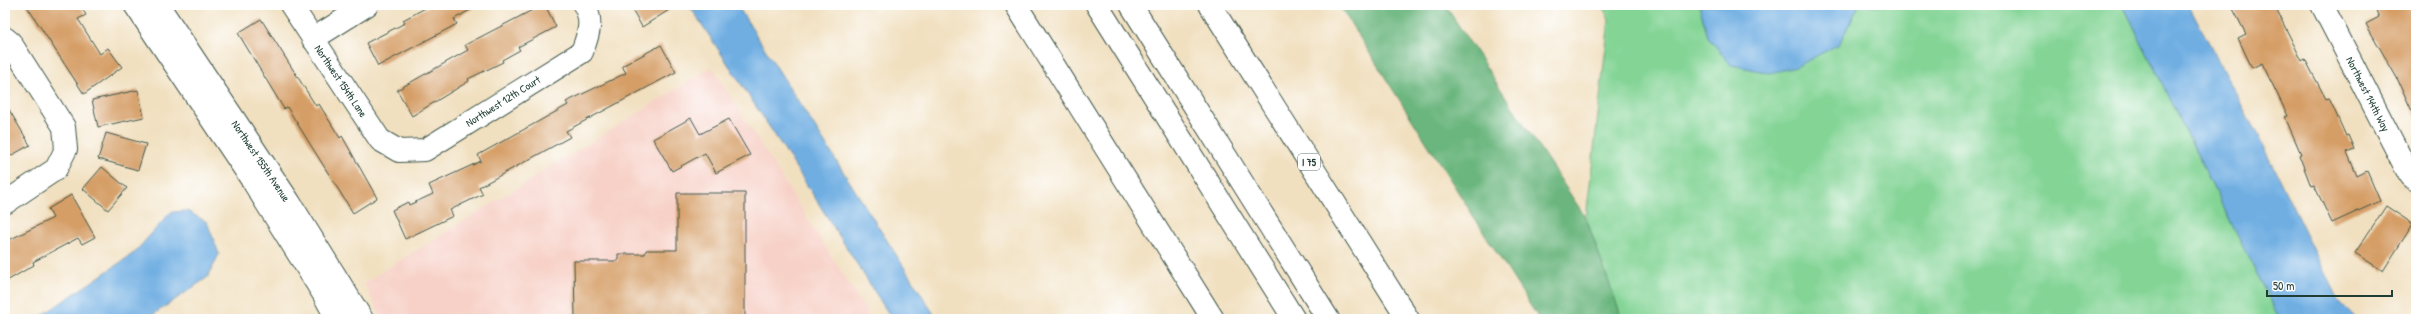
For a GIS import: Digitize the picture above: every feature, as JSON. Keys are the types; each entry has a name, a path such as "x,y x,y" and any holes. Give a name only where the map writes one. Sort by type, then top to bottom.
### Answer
{"main road":[{"name":"Northwest 155th Avenue","path":"135,5 252,180 324,295 336,319"},
{"name":"Northwest 155th Avenue","path":"158,5 290,203 362,319"},
{"name":"Northwest 154th Lane","path":"291,5 380,140 399,151"},
{"path":"313,39 367,5"},
{"name":"Northwest 12th Court","path":"399,151 425,150 582,52 590,28 588,11 584,5"},
{"path":"1016,5 1213,319"},
{"path":"1097,5 1294,319"},
{"path":"1131,5 1328,319"},
{"name":"I 75","path":"1210,5 1408,319"},
{"name":"Northwest 144th Way","path":"2322,5 2410,176 2416,180"},
{"path":"5,38 10,42 64,127 66,149 56,169 5,203"}],"shaded area":[{"path":"712,67 871,319 382,319 364,283"}],"green space":[{"path":"1339,5 1445,5 1586,218 1622,319 1539,319"},
{"path":"1602,5 1699,5 1708,37 1839,44 1859,5 2123,5 2279,319 1622,319 1586,218 1609,20"}],"water":[{"path":"689,5 737,5 937,319 892,319 784,149"},
{"path":"1699,5 1859,5 1839,44 1796,67 1770,73 1731,65 1708,37"},
{"path":"2123,5 2189,5 2258,136 2338,300 2357,319 2279,319"},
{"path":"187,211 207,222 219,254 208,277 147,319 37,319 134,253 171,212"}],"building":[{"path":"26,5 80,5 86,15 78,19 100,54 108,48 122,67 84,94"},
{"path":"431,5 479,5 454,19 457,24 378,66 366,43 405,23 403,20"},
{"path":"542,5 545,5 556,27 518,47 520,50 502,60 503,62 468,79 469,81 412,116 397,90 468,50 465,45"},
{"path":"630,5 677,5 642,27"},
{"path":"2231,5 2274,5 2302,61 2305,59 2326,99 2329,98 2346,136 2348,135 2354,149 2347,152 2357,176 2367,171 2380,201 2332,223 2314,185 2311,186 2299,155 2301,154 2285,117 2288,116 2262,63 2252,68 2238,38 2246,34"},
{"path":"2373,5 2416,5 2416,120 2397,78 2366,24 2379,17"},
{"path":"261,19 316,106 319,104 340,138 342,136 377,198 353,213 287,107 284,109 238,33"},
{"path":"661,45 676,72 566,131 570,137 479,187 483,194 450,210 453,216 405,239 392,210 408,202 409,205 433,194 429,185 481,161 478,155 568,105 566,102 626,73 622,66"},
{"path":"138,90 144,117 98,127 92,100"},
{"path":"5,103 30,145 5,159"},
{"path":"691,118 700,134 729,119 750,155 716,173 705,153 672,171 653,139"},
{"path":"106,133 146,144 138,170 98,159"},
{"path":"102,167 127,188 108,210 83,189"},
{"path":"677,193 745,193 745,319 575,319 574,261 618,261 618,254 645,254 646,250 677,250"},
{"path":"71,195 95,237 82,244 78,238 33,262 34,265 5,282 5,242 53,218 48,209"},
{"path":"2386,206 2413,224 2383,271 2355,253"}]}
